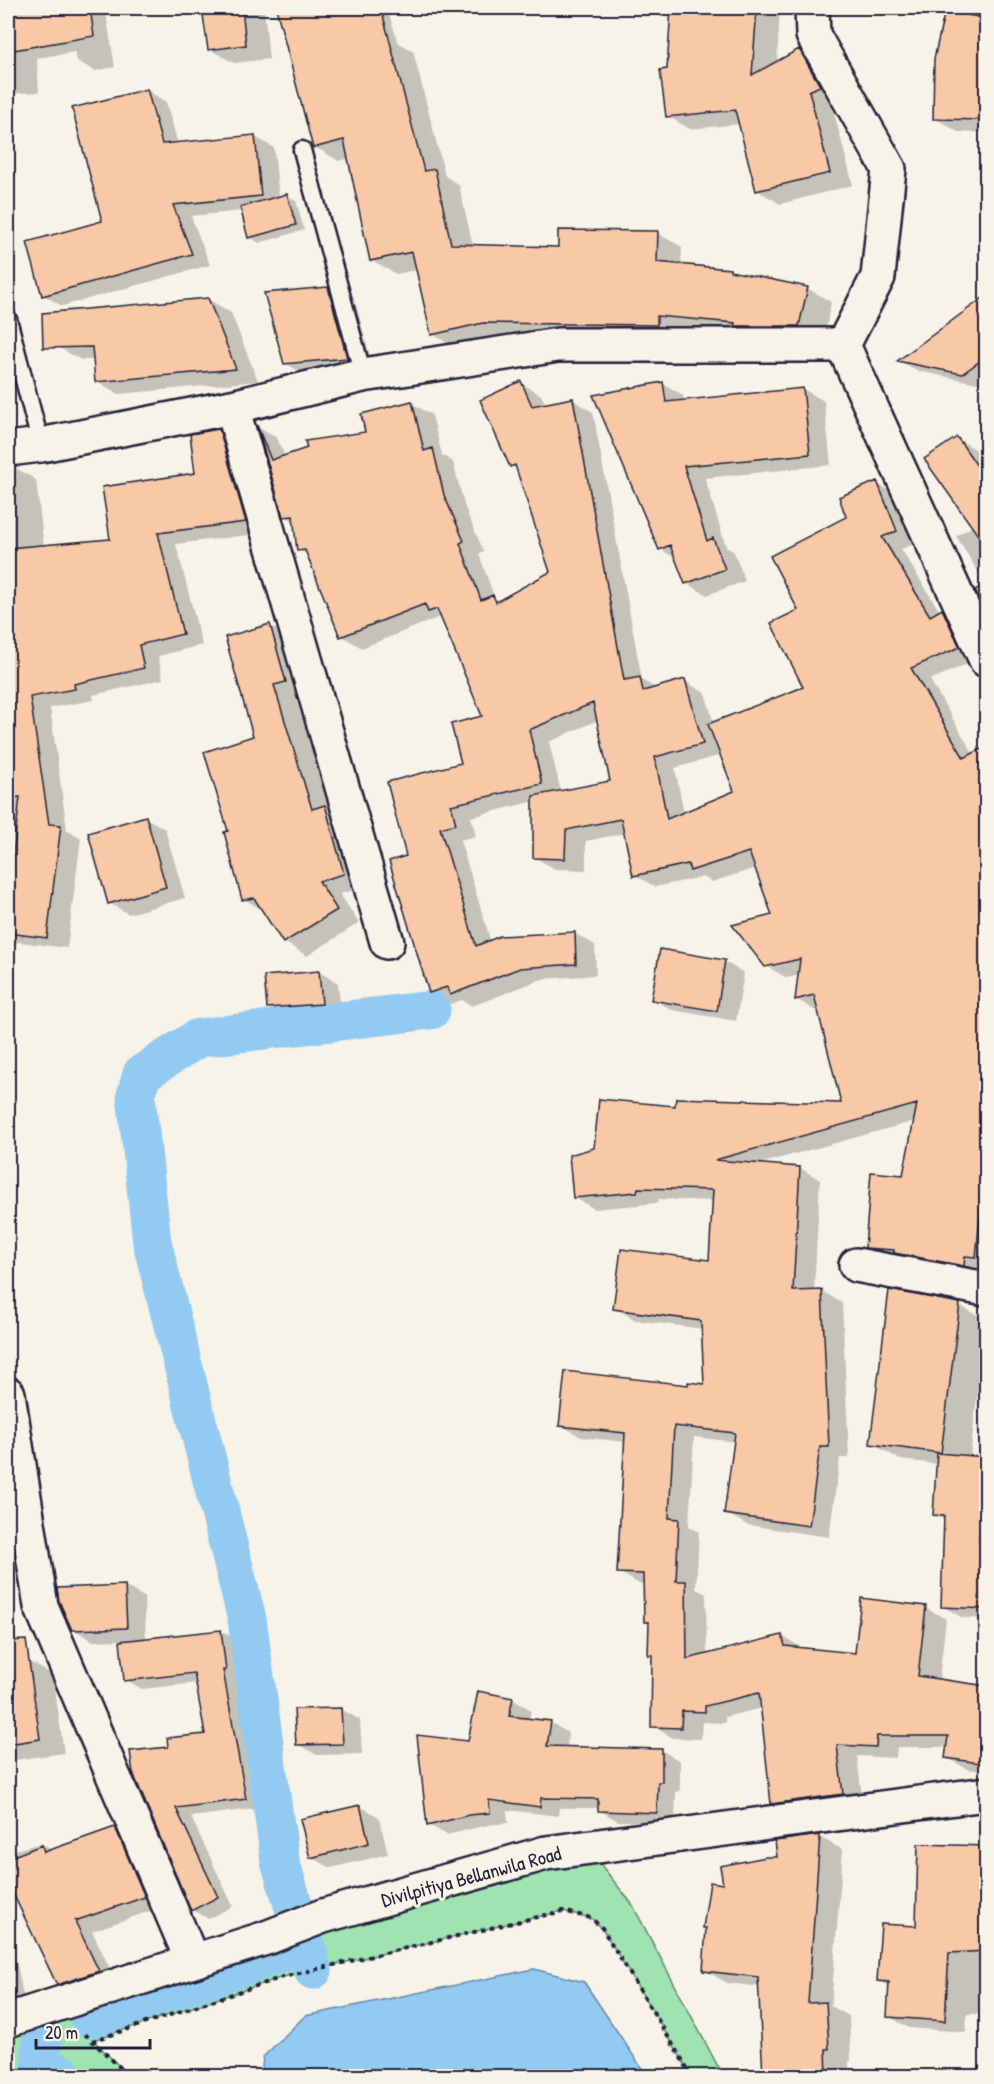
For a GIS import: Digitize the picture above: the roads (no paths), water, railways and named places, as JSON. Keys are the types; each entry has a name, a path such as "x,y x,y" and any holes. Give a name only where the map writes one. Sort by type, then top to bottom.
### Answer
{"street":[{"path":"812,8 813,35 889,169 878,277 843,345"},
{"path":"8,449 41,445 232,407 363,375 558,345 843,345"},
{"path":"843,345 987,660"},
{"path":"232,407 387,942"},
{"path":"856,1265 987,1289"},
{"path":"8,1394 41,1605 192,1960"},
{"name":"Divilpitiya Bellanwila Road","path":"8,2020 266,1938 323,1916 546,1853 987,1794"}],"lane":[{"path":"302,150 363,375"},
{"path":"8,319 41,445"}],"water":[{"path":"534,1969 584,1982 647,2076 261,2076 263,2057 305,2016"}],"waterway":[{"path":"313,1970 280,1861 247,1619 152,1242 136,1095 142,1074 198,1038 431,1010"},
{"path":"90,2019 306,1945"},
{"path":"42,2040 41,2063 64,2076"}]}
